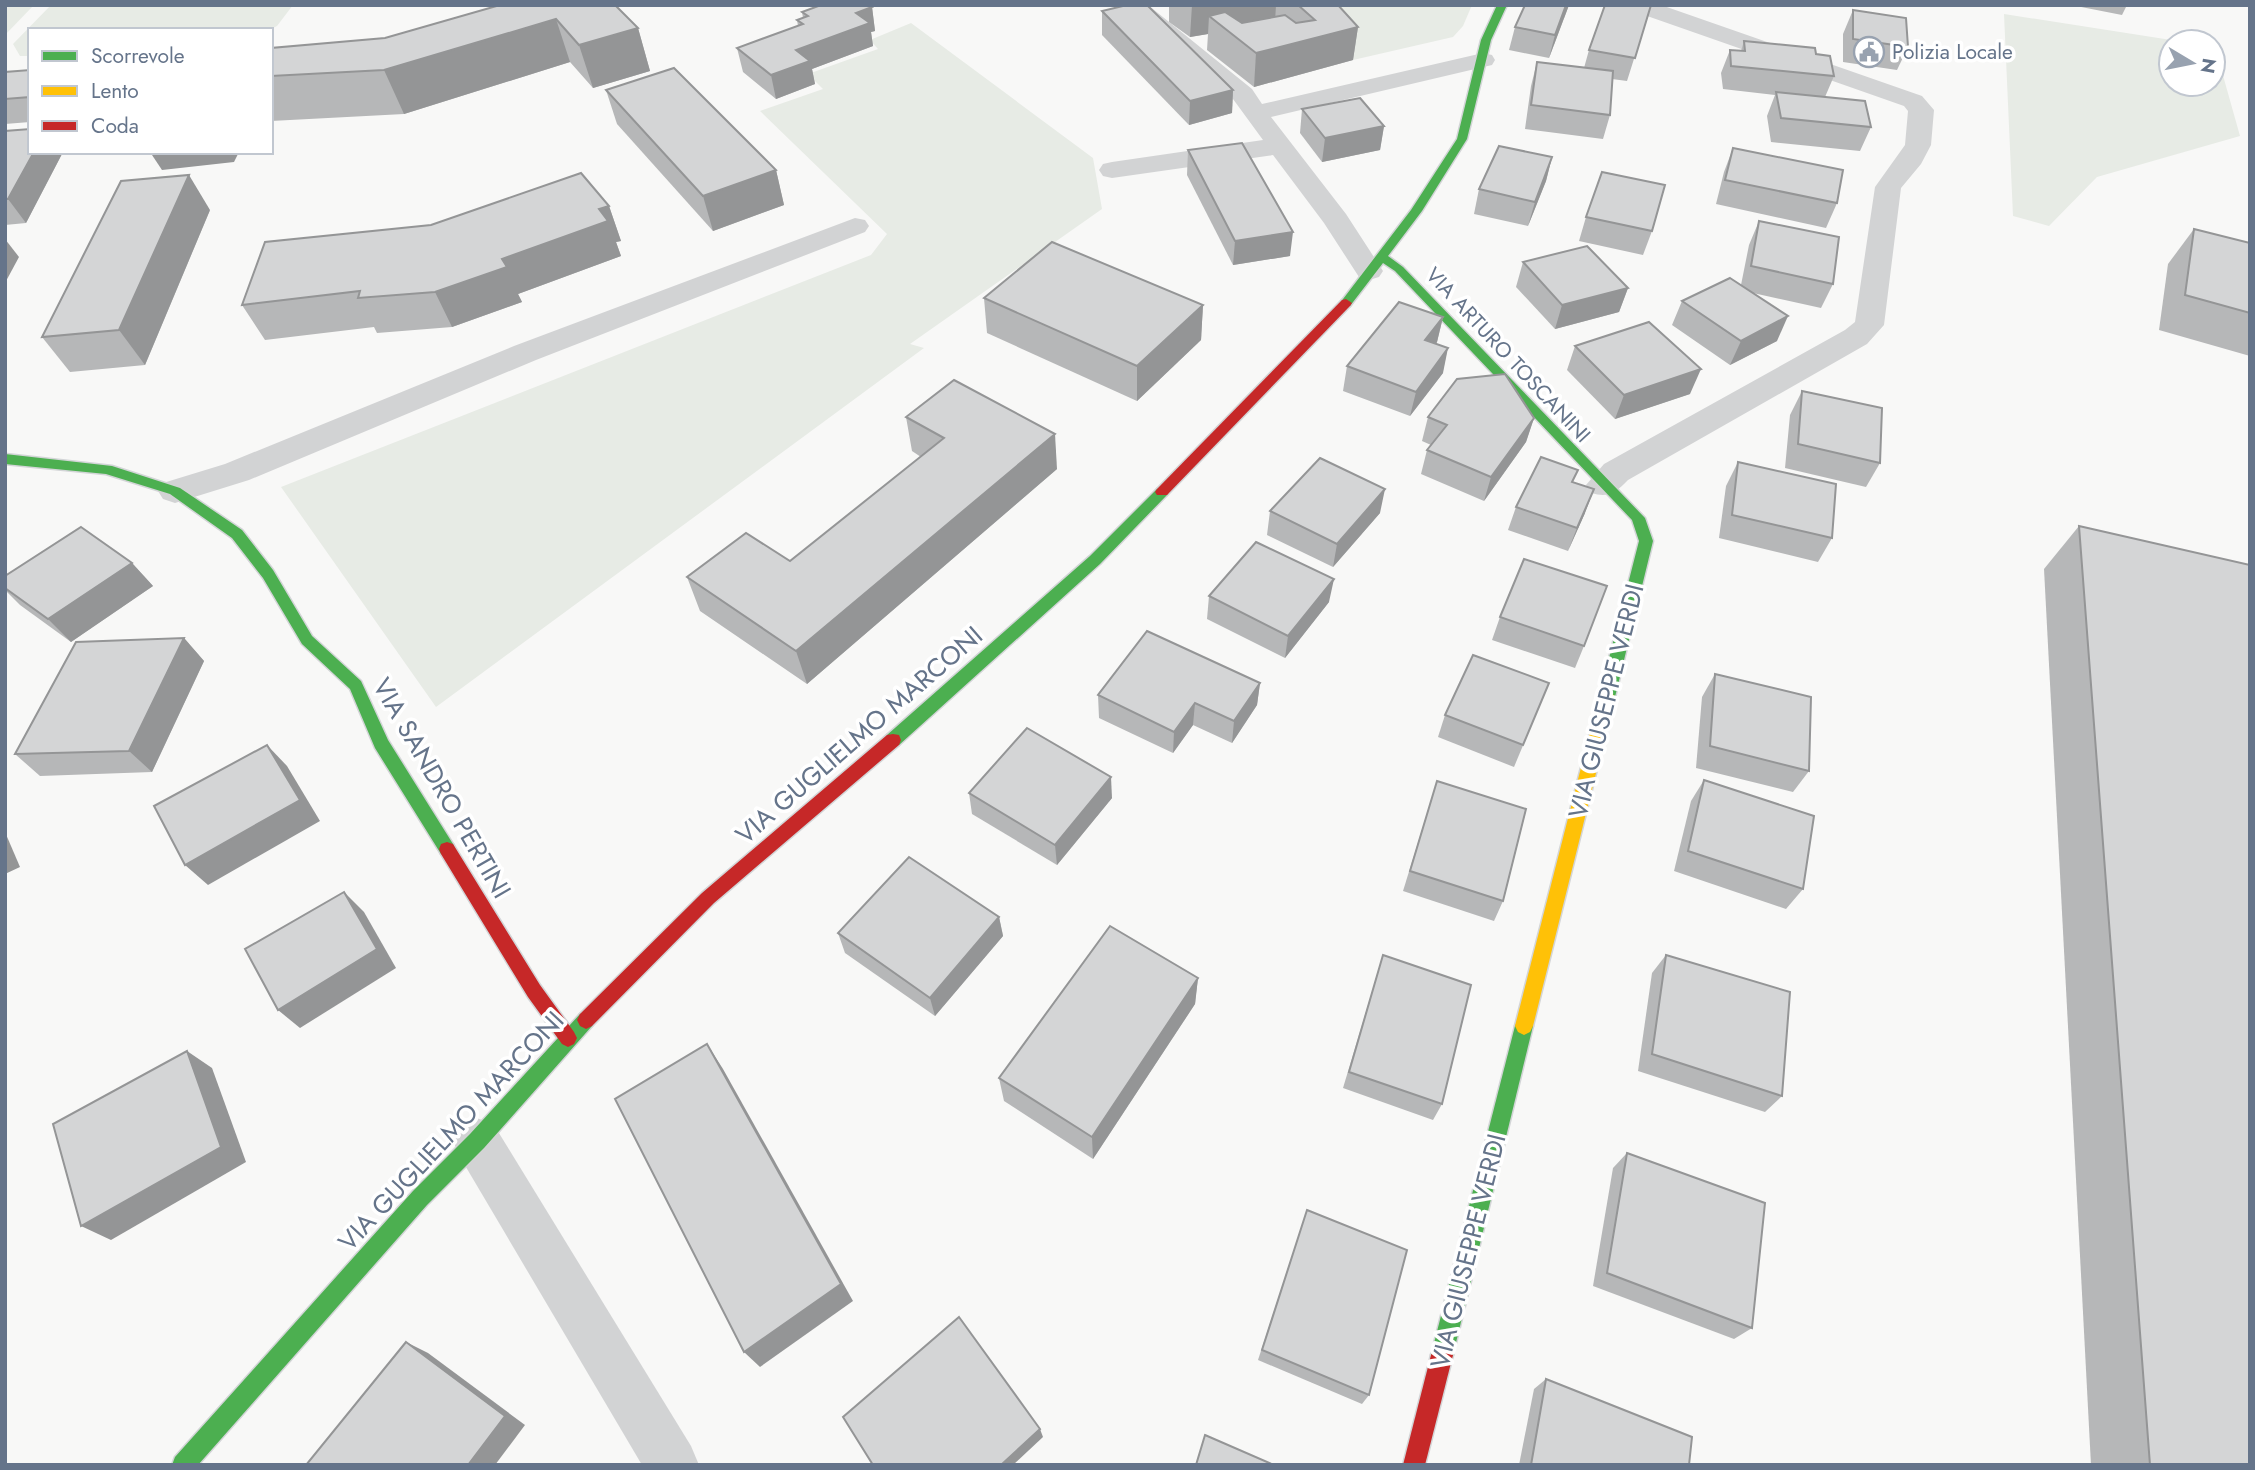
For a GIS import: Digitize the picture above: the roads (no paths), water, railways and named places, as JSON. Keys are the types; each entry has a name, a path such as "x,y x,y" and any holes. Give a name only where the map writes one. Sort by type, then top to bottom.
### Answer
{"street":[{"path":"1134,5 1242,94 1278,146 1336,220 1375,263"},
{"name":"VIA GUGLIELMO MARCONI","path":"183,1465 419,1198 477,1141 569,1038 708,898 803,820 1095,560 1355,294 1375,263 1416,211 1462,139 1486,40 1502,5"},
{"path":"1603,485 1616,472 1856,337 1868,325 1888,187 1908,164 1918,145 1921,110 1913,101 1639,5"},
{"path":"1255,113 1483,60"},
{"path":"1112,170 1278,146"},
{"path":"175,491 237,472 525,353 855,226"},
{"name":"VIA ARTURO TOSCANINI","path":"1375,263 1399,269 1603,485"},
{"name":"VIA SANDRO PERTINI","path":"5,459 107,469 175,491 237,534 268,574 307,640 356,685 381,743 539,999 569,1038"},
{"name":"VIA GIUSEPPE VERDI","path":"1414,1465 1646,541 1637,518 1603,485"},
{"path":"477,1141 672,1465"}],"place":[{"name":"Polizia Locale","path":"1869,52"}]}
